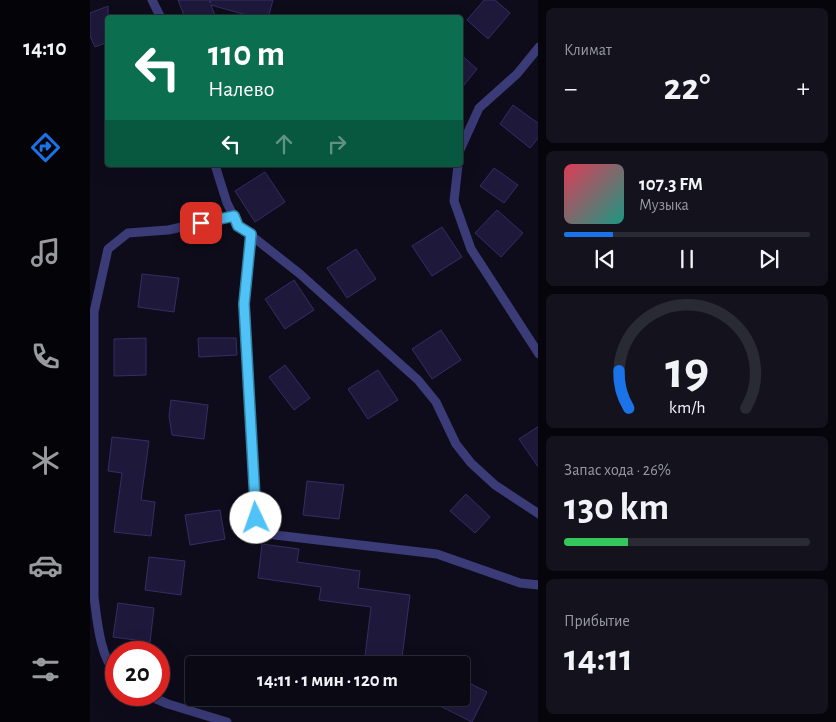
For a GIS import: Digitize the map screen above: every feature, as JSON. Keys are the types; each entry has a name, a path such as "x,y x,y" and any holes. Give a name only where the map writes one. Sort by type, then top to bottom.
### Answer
{"lane":[{"path":"152,0 160,15"},
{"path":"463,143 479,108 517,74 538,47"},
{"path":"216,167 227,203 238,226 251,234 300,274 418,380 436,402 456,444 471,463 495,485 538,514"},
{"path":"458,167 454,201 471,249 538,354"},
{"path":"105,652 101,642 94,597 94,312 108,249 128,233 168,230 234,216"},
{"path":"251,234 244,304 256,518 262,530 275,535 437,554 520,583 538,585"},
{"path":"170,705 227,722"}],"building":[{"path":"178,0 209,0 210,3 211,0 273,0 269,15 246,15 211,5 215,15 184,15"},
{"path":"484,0 495,0 510,13 488,39 467,20"},
{"path":"108,6 108,15 105,15 105,43 95,47 90,36 90,13"},
{"path":"463,57 477,69 463,86"},
{"path":"513,105 538,123 538,138 530,148 500,124"},
{"path":"494,168 518,185 504,203 480,186"},
{"path":"265,172 285,202 255,222 235,191"},
{"path":"497,210 523,233 501,257 475,233"},
{"path":"442,227 462,257 432,276 412,246"},
{"path":"356,249 376,279 347,298 327,268"},
{"path":"142,274 179,278 174,312 138,307"},
{"path":"294,280 314,310 285,329 265,299"},
{"path":"441,330 461,360 432,379 412,349"},
{"path":"146,338 146,375 114,376 114,339"},
{"path":"198,338 236,338 237,355 199,357"},
{"path":"285,365 310,398 294,410 269,377"},
{"path":"378,370 398,400 368,419 348,389"},
{"path":"171,400 208,405 204,439 172,435 169,416"},
{"path":"538,427 538,467 519,439"},
{"path":"112,437 149,441 141,500 155,502 151,536 114,532 122,473 108,471"},
{"path":"307,481 344,485 339,519 303,515"},
{"path":"466,494 490,517 475,533 450,511"},
{"path":"220,510 225,539 190,545 185,515"},
{"path":"262,544 299,549 297,562 360,571 358,588 410,595 402,656 365,656 371,607 319,600 321,587 258,578"},
{"path":"149,557 185,561 181,595 145,590"},
{"path":"118,603 154,608 150,641 113,637"},
{"path":"470,684 487,692 472,722 440,706 470,706"}],"route":[{"path":"201,223 234,216 238,226 251,234 244,304 256,518"}]}
